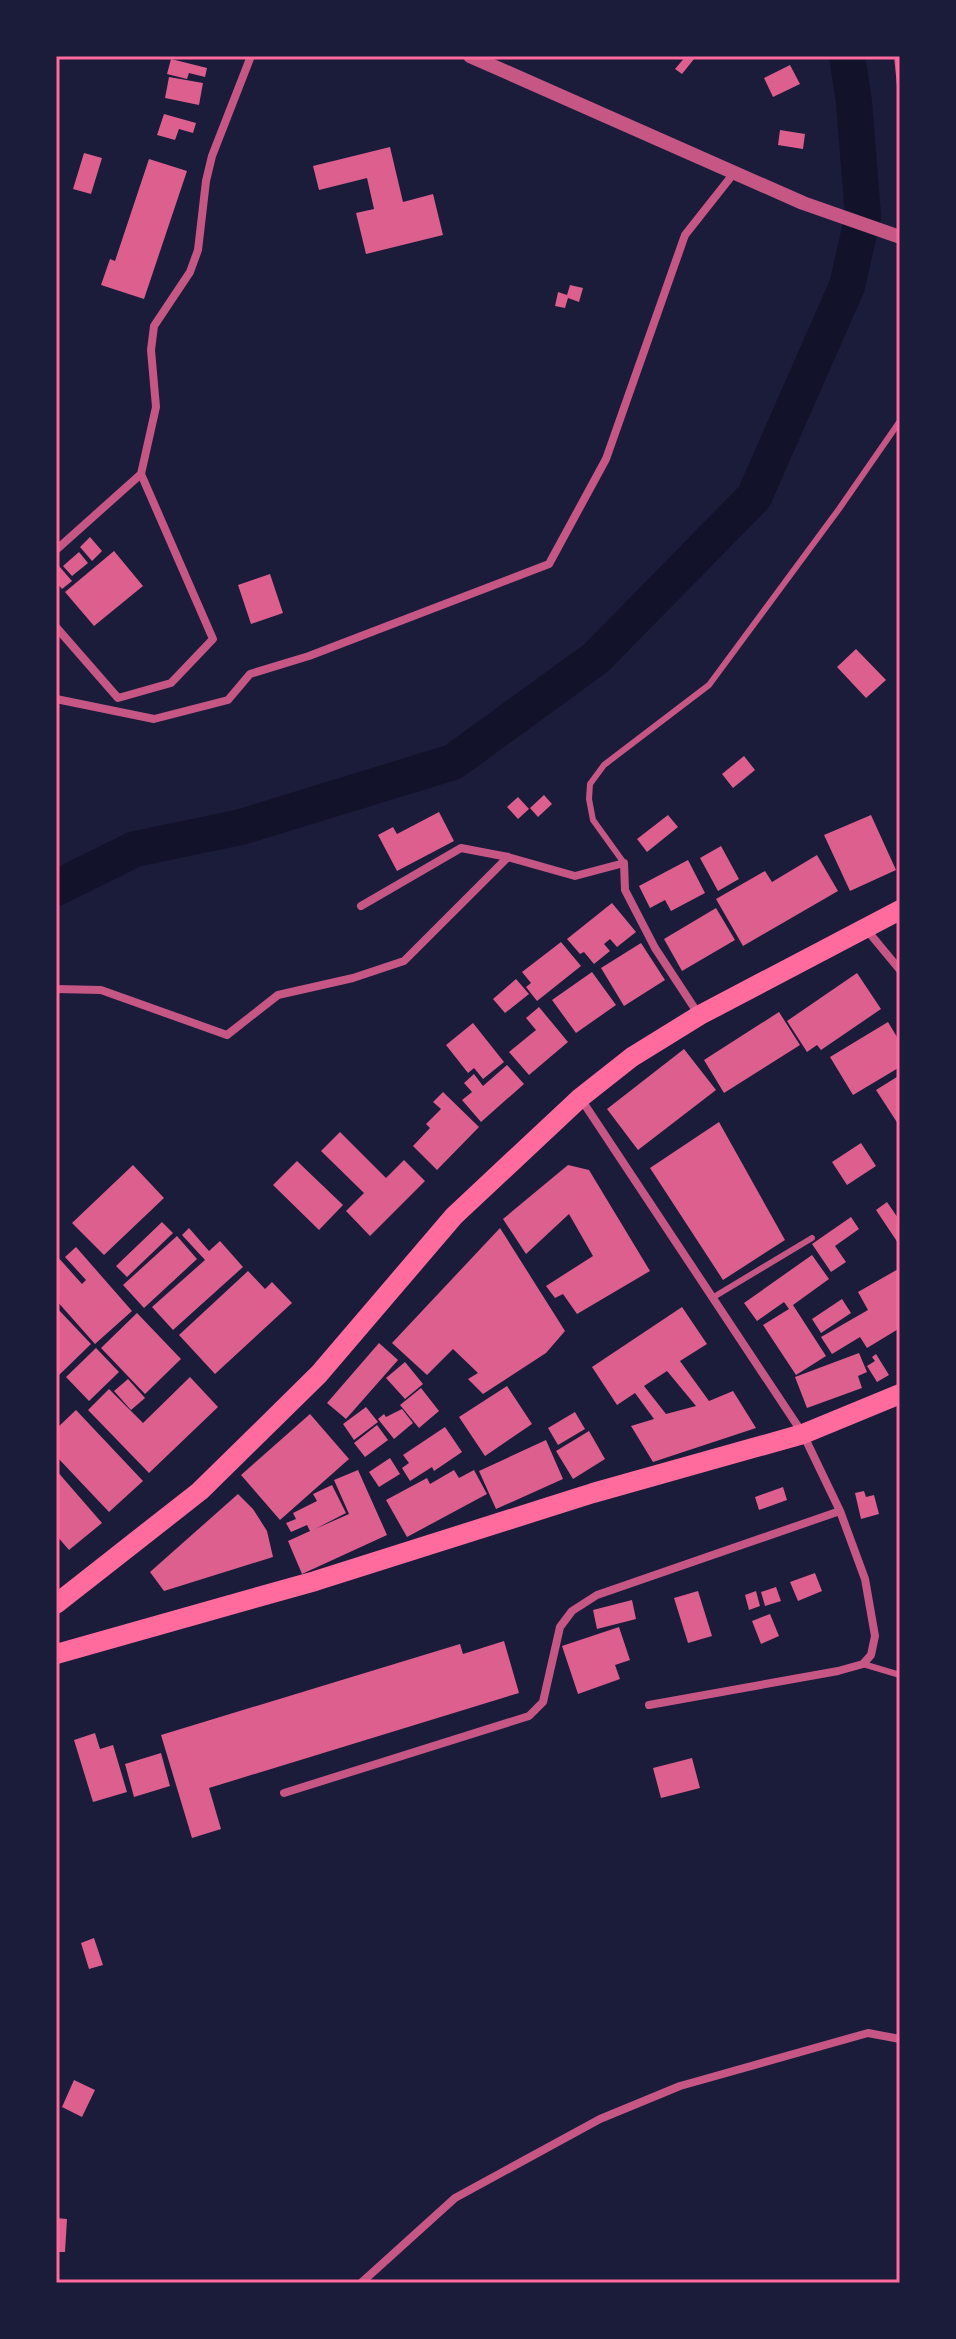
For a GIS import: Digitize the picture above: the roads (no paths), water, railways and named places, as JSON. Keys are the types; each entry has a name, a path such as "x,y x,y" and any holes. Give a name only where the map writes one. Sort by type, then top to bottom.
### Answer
{"highway":[{"path":"65,1594 200,1491 319,1374 454,1216 580,1098 632,1057 700,1015 900,910"},
{"path":"56,1654 315,1581 593,1493 803,1434 900,1394"}],"street":[{"path":"56,550 141,474 156,407 151,350 154,326 190,272 198,250 212,156 251,56"},
{"path":"470,56 803,203 899,236"},
{"path":"56,699 154,719 228,700 250,674 309,656 549,564 606,459 685,235 734,173"},
{"path":"56,627 118,698 171,683 213,639 141,474"},
{"path":"361,906 461,848 508,857 575,876 624,863 625,890 655,948 700,1015"},
{"path":"56,989 101,990 227,1035 278,995 353,978 404,961 508,857"},
{"path":"865,928 900,970"},
{"path":"580,1098 803,1434 840,1511 865,1579 875,1636 871,1655 863,1664 649,1705"},
{"path":"284,1793 529,1716 543,1702 560,1627 572,1611 597,1595 840,1511"},
{"path":"361,2283 455,2198 600,2119 680,2086 868,2033 900,2039"}],"lane":[{"path":"624,863 593,820 590,784 604,765 709,685 900,421"},
{"path":"712,1298 812,1238"},
{"path":"863,1664 900,1675"}],"waterway":[{"path":"56,888 135,849 241,827 453,762 596,658 754,497 847,286 863,216 847,56"}]}
